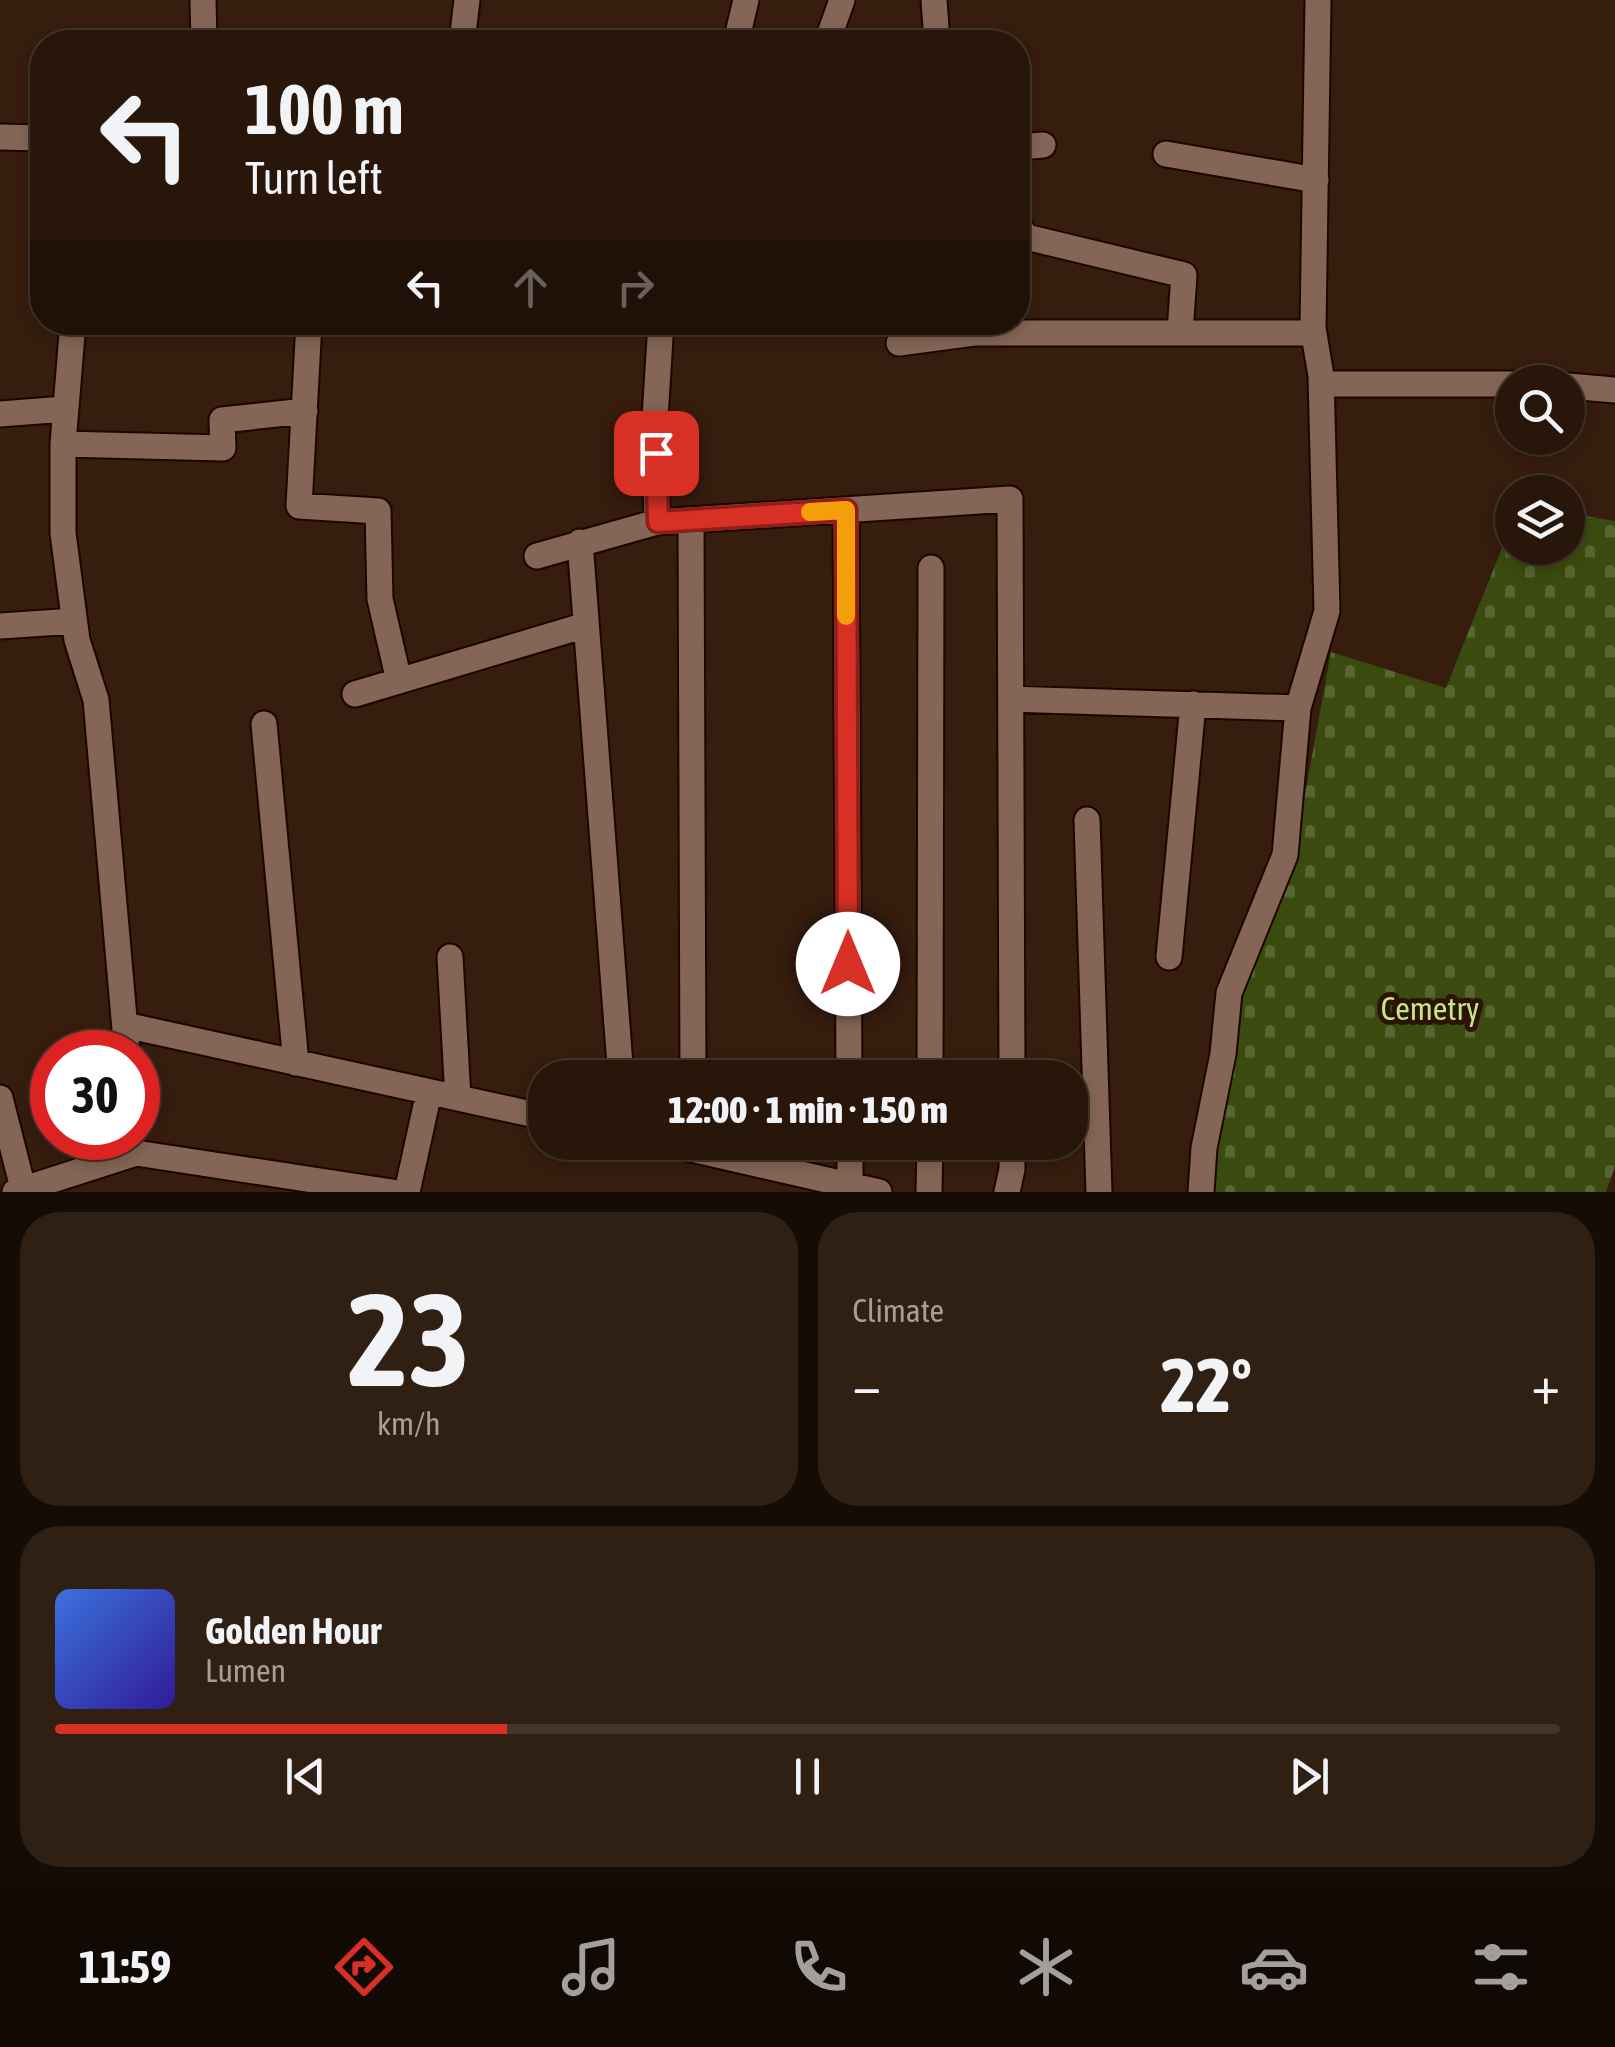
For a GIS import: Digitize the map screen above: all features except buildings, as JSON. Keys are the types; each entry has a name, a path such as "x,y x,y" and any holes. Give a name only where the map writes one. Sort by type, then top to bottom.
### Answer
{"street":[{"path":"203,0 204,30"},
{"path":"463,30 467,0"},
{"path":"739,30 746,0"},
{"path":"831,30 842,0"},
{"path":"934,0 936,30"},
{"path":"1201,1192 1204,1148 1223,1054 1229,993 1285,855 1298,708 1327,612 1322,384 1314,333 1318,0"},
{"path":"0,138 30,138"},
{"path":"1166,154 1316,180"},
{"path":"1030,238 1184,275 1180,332"},
{"path":"1030,330 1314,333"},
{"path":"72,335 63,444 62,534 74,621 96,700 126,1030"},
{"path":"308,335 299,506 378,512 380,599 399,681"},
{"path":"658,522 655,418 660,335"},
{"path":"899,343 935,335"},
{"path":"1322,384 1495,384"},
{"path":"1585,387 1615,390"},
{"path":"0,414 65,409"},
{"path":"63,444 223,448 222,420 305,411"},
{"path":"537,556 658,522 1010,499 1012,1060"},
{"path":"846,510 849,1060"},
{"path":"691,520 693,1060"},
{"path":"580,542 620,1060"},
{"path":"930,1060 931,568"},
{"path":"0,626 74,621"},
{"path":"355,694 586,626"},
{"path":"1011,699 1298,708"},
{"path":"1168,957 1193,704"},
{"path":"264,724 296,1063"},
{"path":"1088,820 1099,1192"},
{"path":"450,957 458,1098"},
{"path":"125,1025 528,1113"},
{"path":"408,1192 429,1092"},
{"path":"0,1098 21,1191 98,1160"},
{"path":"160,1151 303,1185 392,1192"},
{"path":"748,1160 879,1192"},
{"path":"850,1160 850,1186"},
{"path":"930,1160 930,1192"},
{"path":"1007,1192 1012,1160"}],"green space":[{"name":"Cemetry","path":"1585,516 1615,521 1615,1167 1606,1192 1210,1192 1239,996 1293,860 1331,652 1446,688 1495,565 1585,565"}],"slow traffic":[{"path":"810,512 846,510 846,616"}],"route":[{"path":"656,453 658,522 846,510 848,964"}]}
